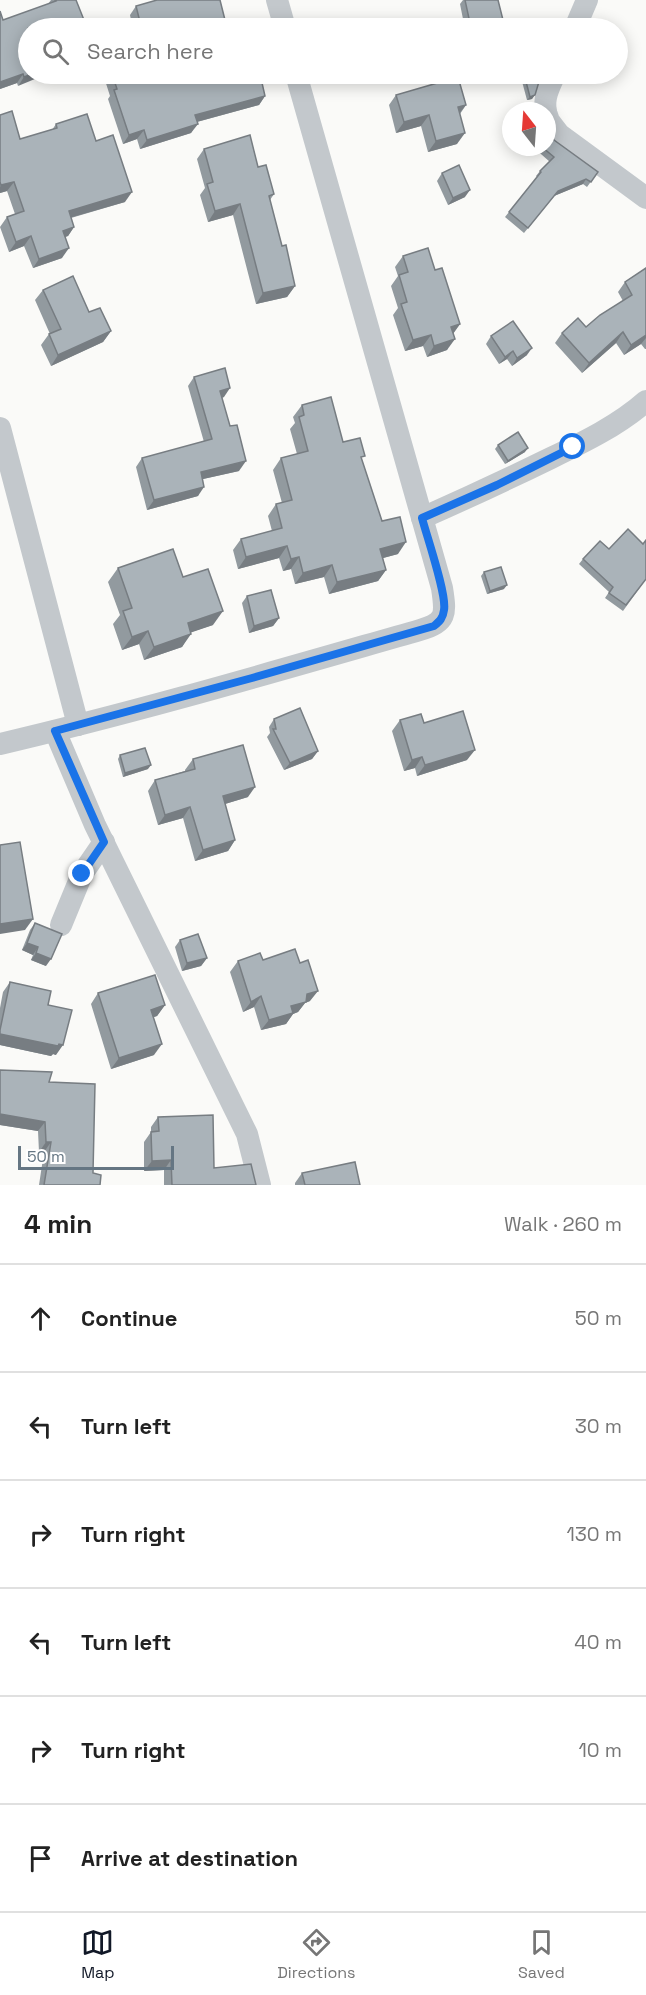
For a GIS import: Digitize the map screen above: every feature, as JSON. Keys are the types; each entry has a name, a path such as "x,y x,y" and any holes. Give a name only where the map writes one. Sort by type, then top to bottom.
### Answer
{"street":[{"path":"277,0 282,18"},
{"path":"579,18 587,0"},
{"path":"0,744 78,725 434,626 442,619 445,608 442,588 299,84"},
{"path":"545,102 551,84"},
{"path":"556,130 646,198"},
{"path":"422,518 497,485 573,447 630,416 646,401"},
{"path":"0,428 78,725"},
{"path":"55,731 104,842 248,1134 260,1185"},
{"path":"61,925 82,874 104,842"}],"building":[{"path":"76,0 83,18 18,18 18,76 0,82 0,11 3,20 56,1"},
{"path":"157,0 220,0 224,18 139,18 136,6"},
{"path":"465,0 498,0 502,18 469,18"},
{"path":"115,84 262,84 265,96 195,115 198,124 147,140 144,130 129,135 114,90 117,89"},
{"path":"434,84 460,84 466,105 458,107 465,133 436,141 429,115 404,122 396,95"},
{"path":"527,84 538,84 535,95 530,97"},
{"path":"12,111 20,139 57,128 56,124 87,114 96,141 113,135 132,192 69,211 74,227 63,231 69,248 39,259 31,236 16,242 7,217 24,211 14,182 1,185 0,182 0,115"},
{"path":"250,135 258,167 266,165 274,194 269,196 282,246 286,245 295,286 263,293 240,204 215,211 207,184 213,182 204,149"},
{"path":"556,141 598,172 591,182 586,179 558,191 528,228 509,212 540,171 556,156"},
{"path":"459,165 470,190 453,198 442,173"},
{"path":"428,248 435,270 442,268 460,324 451,327 455,339 434,346 431,335 413,340 401,304 407,302 399,275 408,272 403,256"},
{"path":"646,268 646,335 631,345 623,332 589,363 562,333 578,318 586,327 600,315 632,295 625,282"},
{"path":"73,276 89,312 100,308 111,331 58,355 49,334 61,329 43,290"},
{"path":"513,321 532,348 517,358 513,351 505,357 491,336"},
{"path":"225,368 230,388 220,391 230,426 237,425 246,461 201,472 204,487 154,500 142,458 212,439 194,377"},
{"path":"331,397 343,442 360,438 365,456 361,457 382,521 400,517 406,542 380,549 386,570 337,582 332,565 303,573 299,557 291,559 287,546 246,557 241,539 282,528 276,504 292,500 281,458 308,451 299,417 304,415 302,405"},
{"path":"518,432 528,448 508,461 498,445"},
{"path":"628,529 643,544 646,540 646,579 626,605 609,593 613,587 583,559 600,541 609,549"},
{"path":"173,549 183,577 208,569 223,611 188,623 191,634 154,647 148,631 132,637 123,611 132,608 118,568"},
{"path":"501,567 507,585 490,591 484,572"},
{"path":"271,590 279,618 254,626 247,596"},
{"path":"300,708 318,751 290,763 273,729 276,729 274,719"},
{"path":"463,711 475,750 425,765 422,757 412,760 400,720 421,714 424,723"},
{"path":"243,745 255,787 223,796 235,840 203,850 190,807 165,815 155,780 195,769 193,759"},
{"path":"145,748 151,765 125,773 120,755"},
{"path":"20,842 33,919 0,924 0,845"},
{"path":"35,923 62,934 51,959 36,953 38,947 27,943"},
{"path":"198,934 207,958 187,963 180,940"},
{"path":"295,949 300,963 308,960 318,991 307,994 306,1002 291,1006 293,1013 269,1020 261,996 251,1002 238,961 260,953 263,960"},
{"path":"155,975 165,1005 151,1010 162,1044 119,1058 98,993"},
{"path":"10,982 51,991 48,1005 72,1010 63,1045 58,1046 0,1034"},
{"path":"0,1070 52,1072 49,1082 95,1084 93,1173 101,1175 100,1185 44,1185 51,1142 46,1142 45,1122 0,1114"},
{"path":"213,1115 214,1168 251,1164 256,1185 172,1185 171,1160 152,1161 151,1132 159,1131 158,1117"},
{"path":"355,1162 360,1185 305,1185 302,1173"}],"route":[{"path":"82,874 104,842 55,731 434,626 442,619 445,608 442,588 422,518 497,485 573,447"}]}
